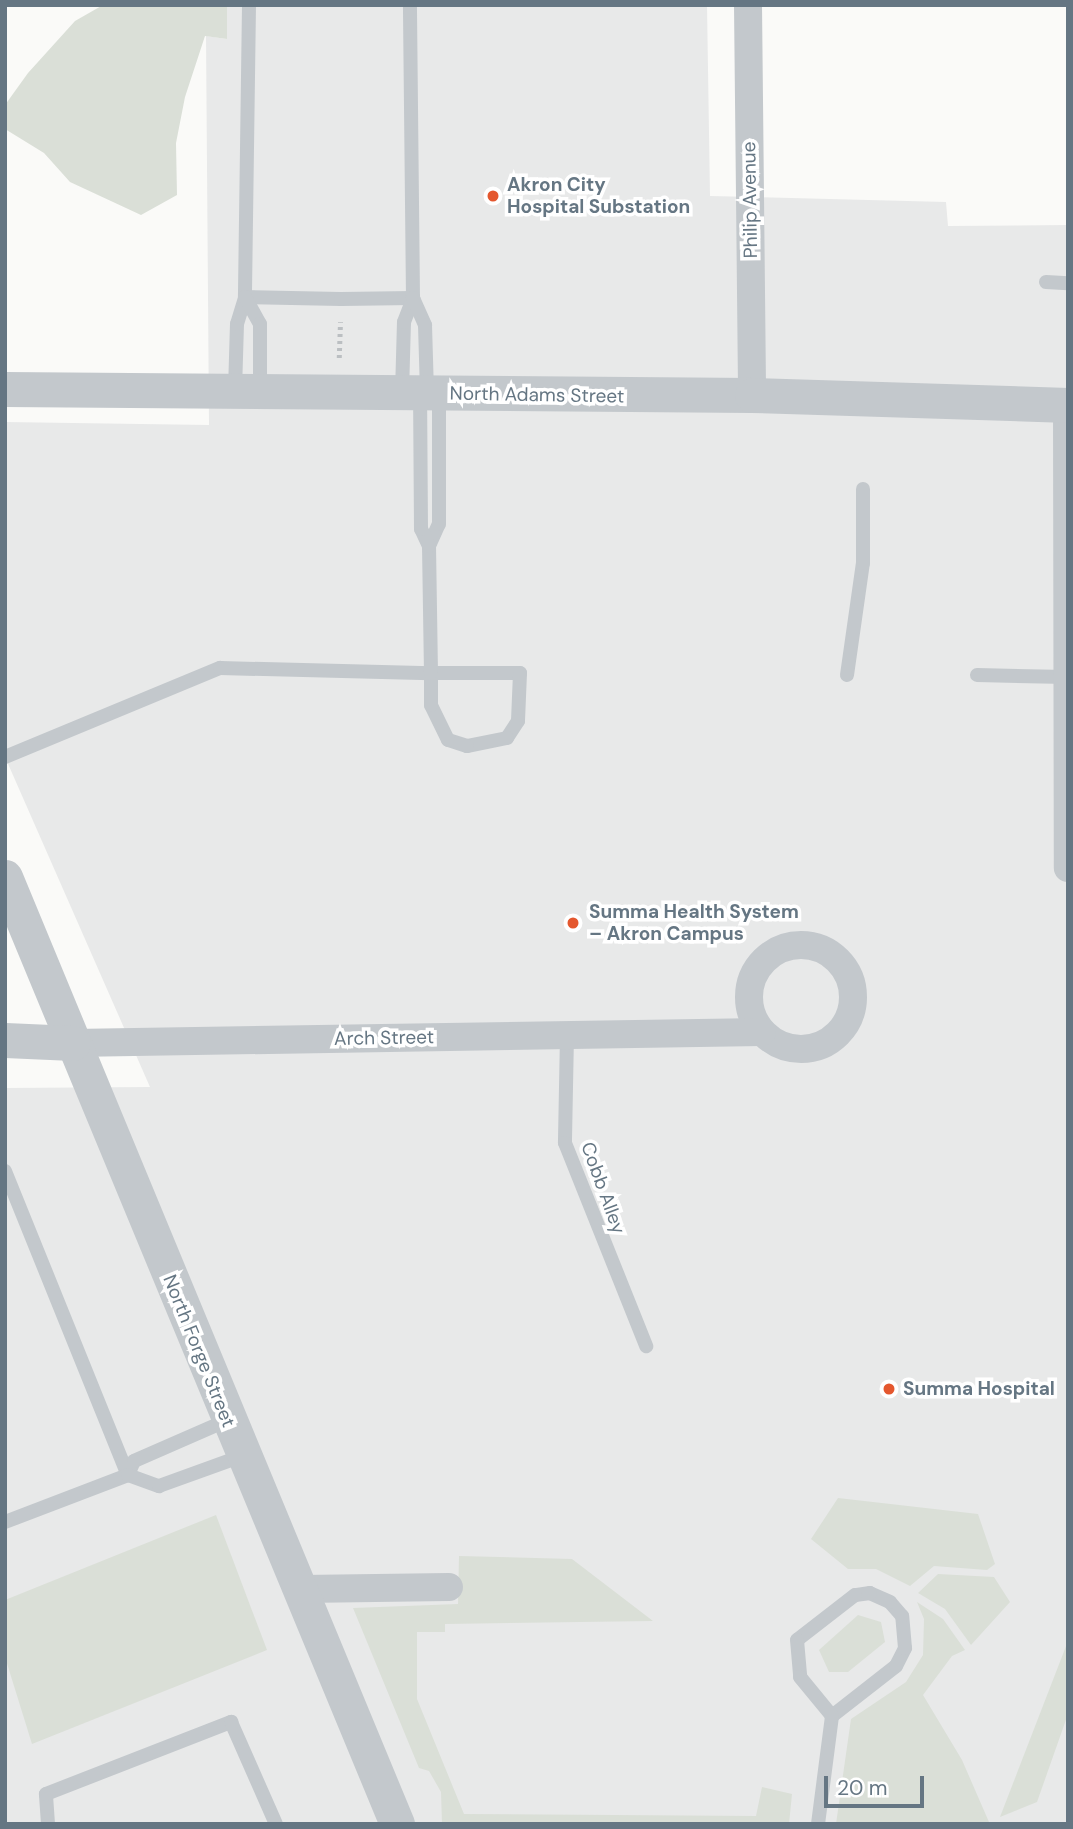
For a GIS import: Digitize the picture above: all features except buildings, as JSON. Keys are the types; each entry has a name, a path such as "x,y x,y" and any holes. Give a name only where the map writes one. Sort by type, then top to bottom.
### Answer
{"street":[{"name":"Philip Avenue","path":"748,5 752,395"},
{"name":"North Adams Street","path":"5,388 752,395 1067,405"},
{"path":"1067,405 1068,868"},
{"name":"North Forge Street","path":"5,877 242,1456 302,1589 397,1824"},
{"name":"Arch Street","path":"5,1040 73,1043 762,1032"},
{"path":"302,1589 449,1587"}],"lane":[{"path":"247,391 237,324 245,297 249,5"},
{"path":"5,757 220,668 430,673 520,673 518,721 507,738 467,746 448,740 436,725 430,673 429,546 439,524 422,393 404,322 413,298 410,5"},
{"path":"1046,282 1068,283"},
{"path":"245,297 413,298"},
{"path":"245,297 260,324 247,391"},
{"path":"413,298 425,325 422,393"},
{"path":"846,675 863,563 863,489"},
{"path":"977,676 1067,677"},
{"name":"Cobb Alley","path":"567,1035 565,1143 646,1346"},
{"path":"5,1171 128,1475"},
{"path":"128,1475 134,1461 228,1420"},
{"path":"5,1522 128,1475 159,1486 242,1456"},
{"path":"818,1824 832,1716 896,1665 905,1648 902,1616 890,1602 870,1593 855,1595 797,1640 800,1677 832,1716"},
{"path":"48,1824 46,1794 232,1722 276,1824"}],"path":[{"path":"339,368 341,299"}],"shaded area":[{"path":"103,5 227,5 227,39 205,36 185,97 176,143 177,195 141,215 70,182 44,153 5,129 5,105 28,73 75,21"},
{"name":"Summa Health System – Akron Campus","path":"227,5 707,5 710,196 946,202 948,226 1068,225 1068,1824 5,1824 5,1088 150,1087 5,757 5,422 209,425 206,36 227,39"},
{"path":"838,1498 978,1514 995,1564 987,1570 934,1566 910,1586 876,1569 848,1569 811,1539"},
{"path":"216,1515 267,1650 32,1744 5,1657 5,1600"},
{"path":"459,1556 572,1559 653,1621 445,1624 445,1632 417,1632 417,1699 464,1814 756,1816 762,1787 792,1794 789,1824 442,1824 441,1792 429,1771 419,1768 353,1608 458,1604"},
{"path":"938,1574 994,1577 1010,1602 971,1645 945,1609 918,1593"},
{"path":"917,1602 943,1619 965,1650 952,1656 923,1695 962,1760 989,1822 836,1824 851,1719 906,1682 923,1655 924,1619"},
{"path":"858,1615 881,1622 885,1642 848,1672 829,1672 819,1650"},
{"path":"1068,1641 1068,1714 1037,1802 1000,1817"}],"place":[{"name":"Akron City Hospital Substation","path":"493,196"},
{"name":"Summa Health System – Akron Campus","path":"573,923"},
{"name":"Summa Hospital","path":"889,1389"}]}
